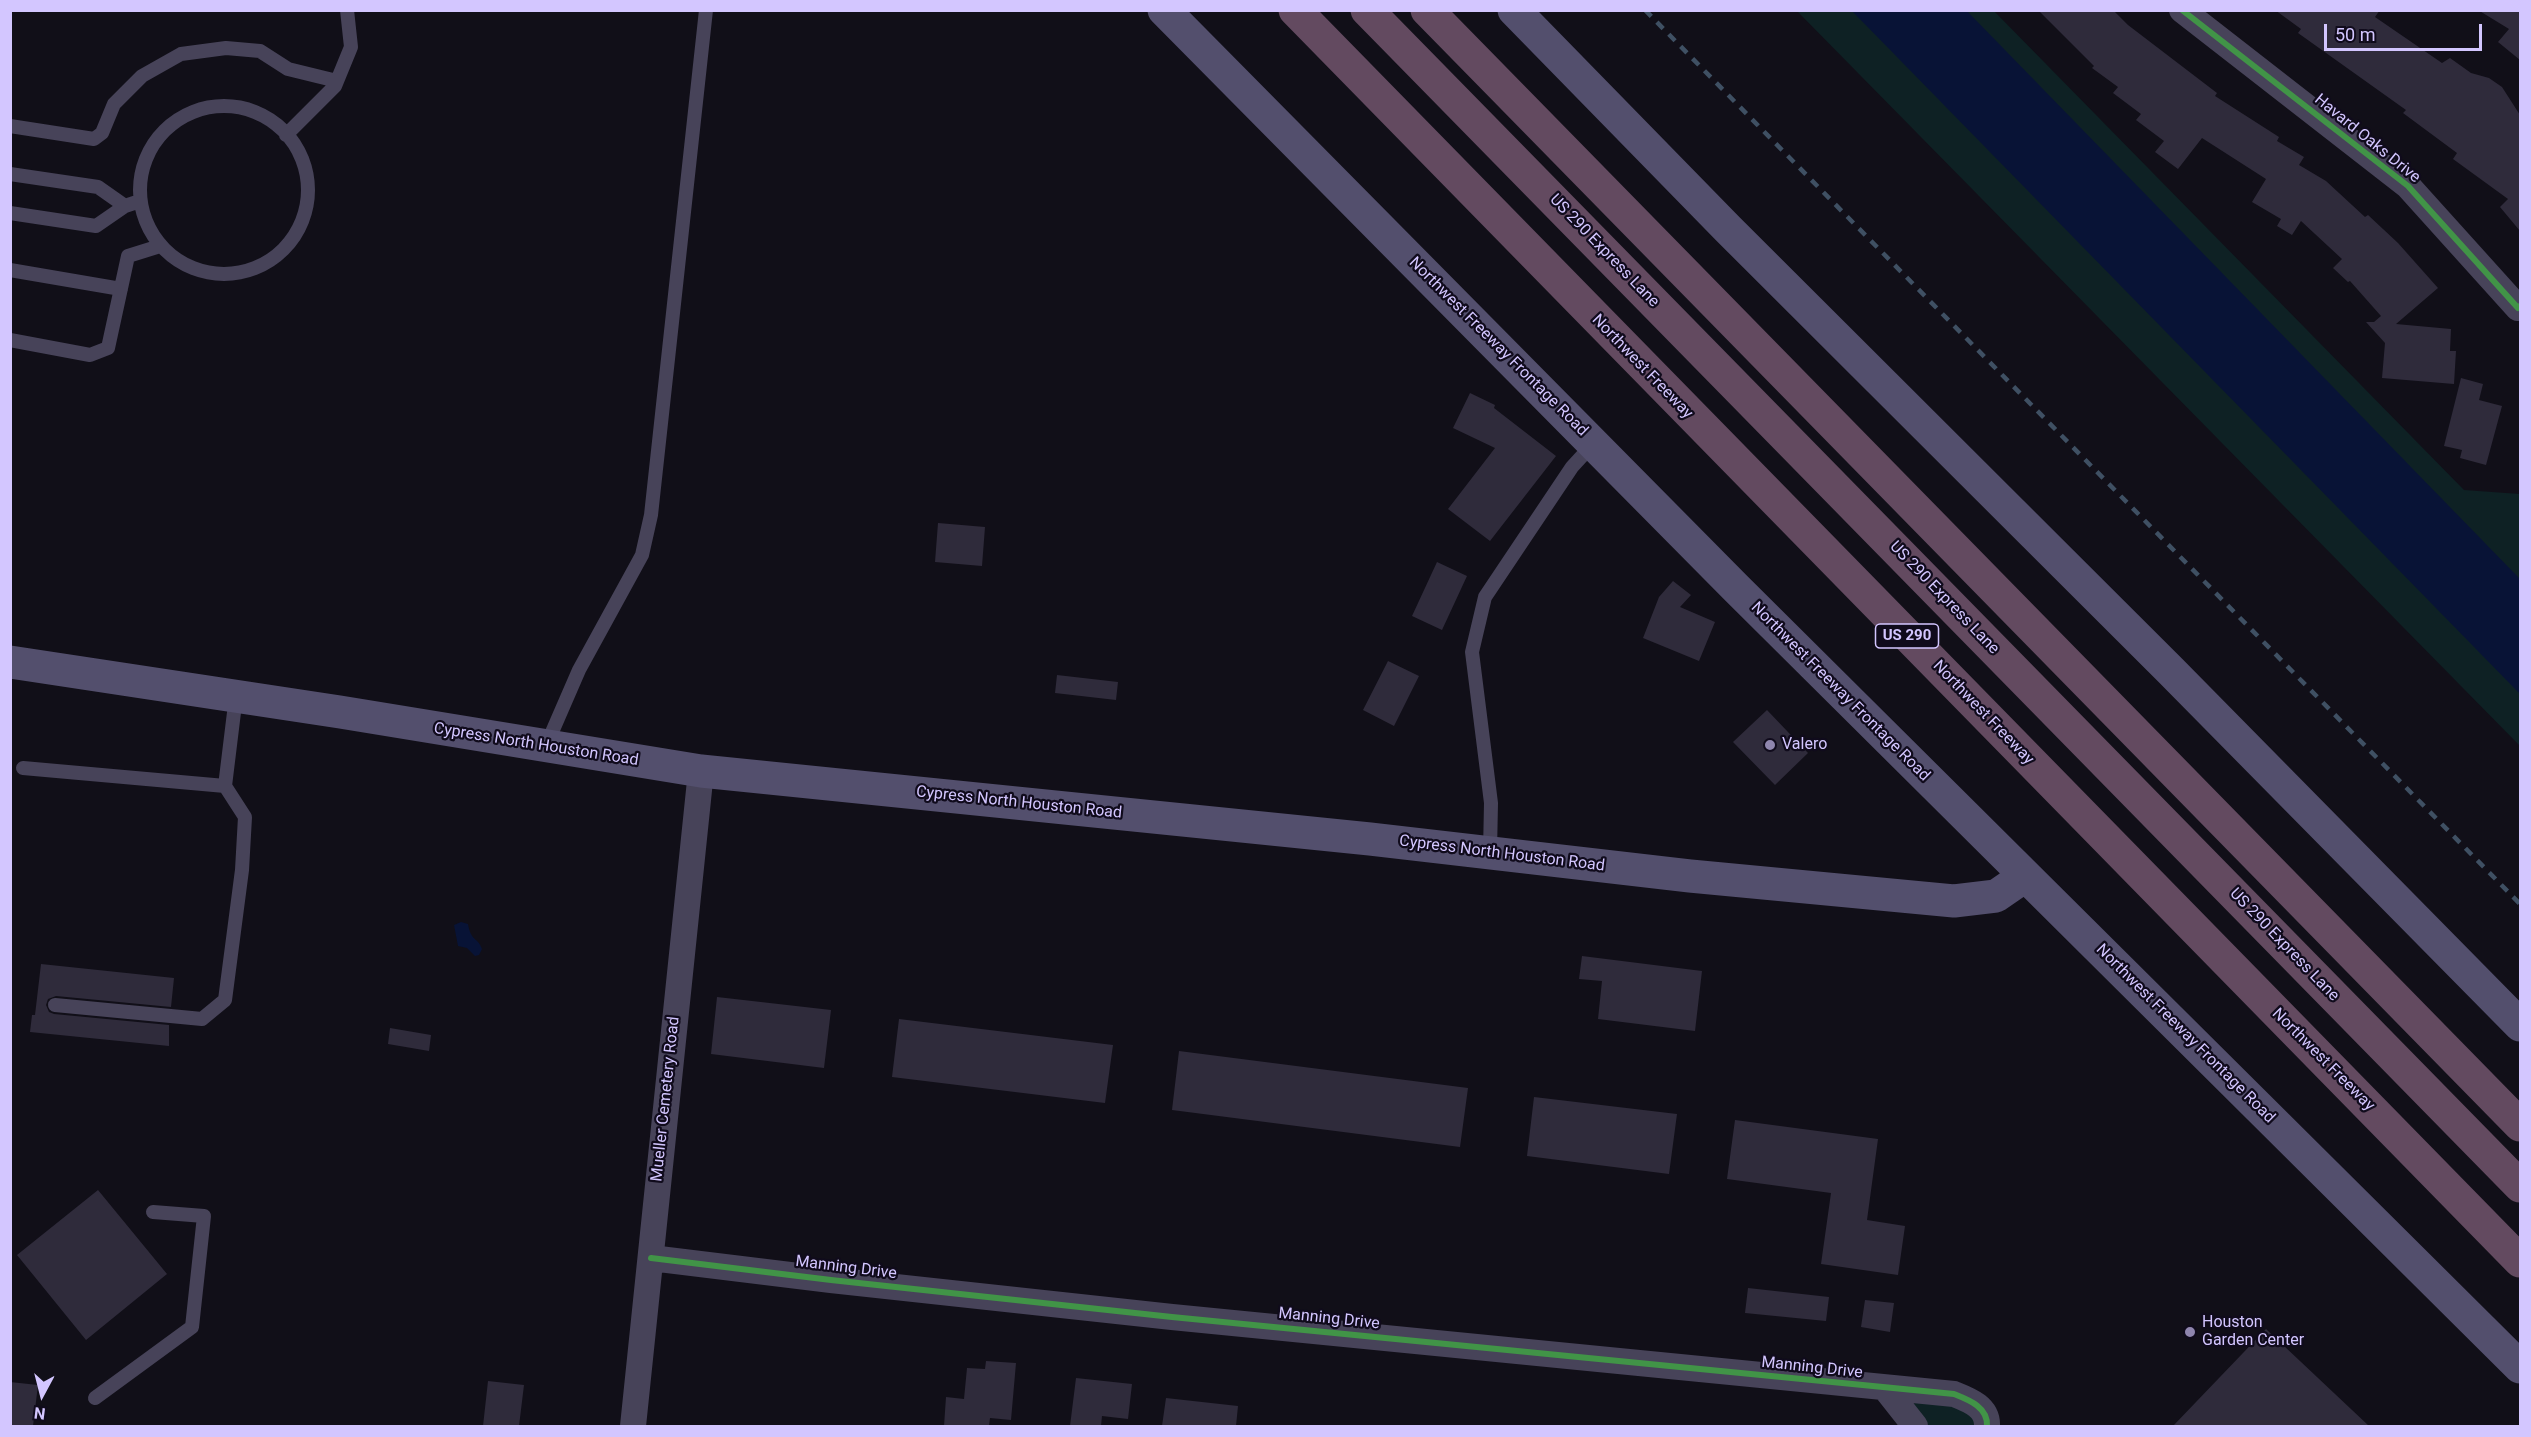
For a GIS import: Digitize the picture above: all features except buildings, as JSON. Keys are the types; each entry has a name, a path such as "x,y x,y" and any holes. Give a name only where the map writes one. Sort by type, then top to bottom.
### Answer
{"highway":[{"name":"Northwest Freeway","path":"1295,10 2520,1261"},
{"name":"US 290 Express Lane","path":"1367,10 2520,1186"},
{"path":"1427,10 2520,1125"}],"main road":[{"name":"Northwest Freeway Frontage Road","path":"1164,10 2025,876 2520,1367"},
{"path":"1514,10 1728,229 2170,670 2520,1025"},
{"name":"Cypress North Houston Road","path":"10,662 701,771 1490,852 1690,876 1954,901 1996,896 2025,876"}],"street":[{"name":"Havard Oaks Drive","path":"2182,10 2408,186 2519,307"},
{"name":"Mueller Cemetery Road","path":"633,1426 701,771"},
{"name":"Manning Drive","path":"651,1258 1172,1317 1954,1394 1975,1402 1987,1419 1987,1426"},
{"name":"Manning Drive","path":"1885,1388 1915,1426"}],"lane":[{"path":"286,135 337,81 351,47 347,10"},
{"path":"546,746 579,670 642,555 651,515 706,10"},
{"path":"10,126 94,139 102,133 114,105 142,76 181,54 226,48 261,51 288,69 337,81"},
{"path":"225,106 253,111 277,125 286,135 296,146 306,171 308,199 300,226 285,249 262,266 235,274 207,273 181,263 160,246 145,222 140,201 142,168 154,142 173,123 198,110 225,106"},
{"path":"10,174 98,188 125,206"},
{"path":"10,213 96,226 125,206 140,201"},
{"path":"10,340 90,355 108,348 128,256 160,246"},
{"path":"10,270 121,289"},
{"path":"1490,852 1491,803 1472,652 1485,597 1572,467 1594,443"},
{"path":"55,1005 202,1019 225,1000 242,870 245,817 225,786 236,696"},
{"path":"23,768 225,786"},
{"path":"95,1398 192,1327 204,1216 153,1212"}],"green space":[{"path":"1797,11 1994,11 2464,490 2520,494 2520,746"},
{"path":"1922,1400 1969,1409 1977,1426 1927,1426 1914,1411 1914,1403"}],"water":[{"path":"1852,11 1967,11 2520,579 2520,694"},
{"path":"461,922 468,924 471,934 480,945 482,949 479,955 475,956 467,948 458,946 454,925"}],"railway":[{"path":"1645,10 2520,904"}],"cycle path":[{"path":"2182,10 2408,186 2518,308 2520,306"},
{"path":"651,1258 1172,1317 1954,1394 1981,1409 1987,1426"}],"place":[{"name":"Valero","path":"1770,745"},
{"name":"Houston Garden Center","path":"2190,1332"}]}
